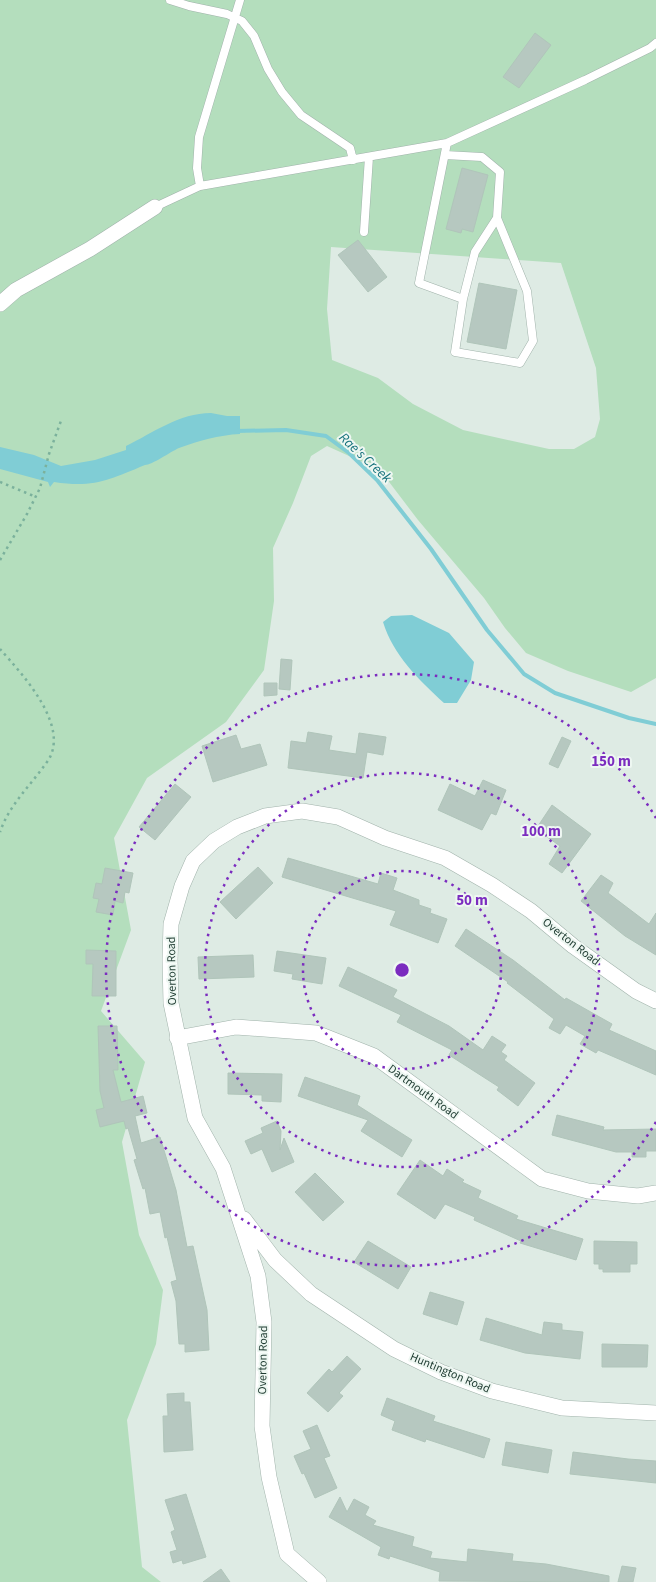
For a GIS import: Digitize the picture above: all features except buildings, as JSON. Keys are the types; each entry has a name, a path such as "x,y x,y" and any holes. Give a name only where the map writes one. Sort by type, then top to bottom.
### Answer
{"street":[{"path":"0,304 16,290 90,249 155,207"},
{"name":"Overton Road","path":"319,1582 287,1554 269,1477 262,1426 264,1322 258,1276 223,1168 195,1118 177,1038 171,1003 171,924 182,886 193,861 214,841 237,827 266,816 302,811 338,817 385,838 444,858 492,884 531,911 636,991 656,1001"},
{"name":"Dartmouth Road","path":"177,1038 236,1027 316,1033 374,1056 542,1179 588,1191 638,1196 656,1193"},
{"name":"Huntington Road","path":"237,1211 275,1260 311,1294 394,1349 441,1372 492,1391 562,1408 656,1413"}],"lane":[{"path":"170,0 227,14 247,26 268,69 286,97 301,115 350,148 353,160"},
{"path":"200,186 197,168 199,137 240,0"},
{"path":"155,207 200,186 447,143 585,80 650,48 656,43"},
{"path":"447,143 419,282 463,299"},
{"path":"445,155 482,157 500,172 497,218 526,291 533,341 520,363 455,352 463,299 475,252 497,218"},
{"path":"364,232 369,157"}],"path":[{"path":"0,560 36,497 62,418"},
{"path":"0,482 36,497"},
{"path":"0,649 19,671 47,712 53,727 53,744 48,760 16,802 0,832"}],"green space":[{"path":"0,0 656,0 656,678 631,692 568,671 526,653 380,470 327,446 311,456 273,548 274,601 264,670 226,722 147,778 114,838 131,930 101,1011 145,1062 122,1142 139,1235 163,1290 156,1344 127,1420 142,1567 161,1582 0,1582","holes":["331,247 561,263 596,368 600,419 595,437 574,449 549,449 463,430 413,404 378,378 332,360 327,309"]}],"water":[{"path":"211,413 240,416 240,434 216,437 186,445 152,463 111,479 80,484 54,482 50,487 48,482 0,469 0,447 34,455 61,466 95,460 126,450 126,446 177,420 188,416"},
{"path":"412,615 449,633 474,662 471,680 457,703 444,703 425,685 400,656 387,634 383,622 391,616"}],"waterway":[{"name":"Rae's Creek","path":"236,431 286,430 326,436 349,453 377,480 431,549 487,630 524,674 555,693 629,718 656,724"}]}
